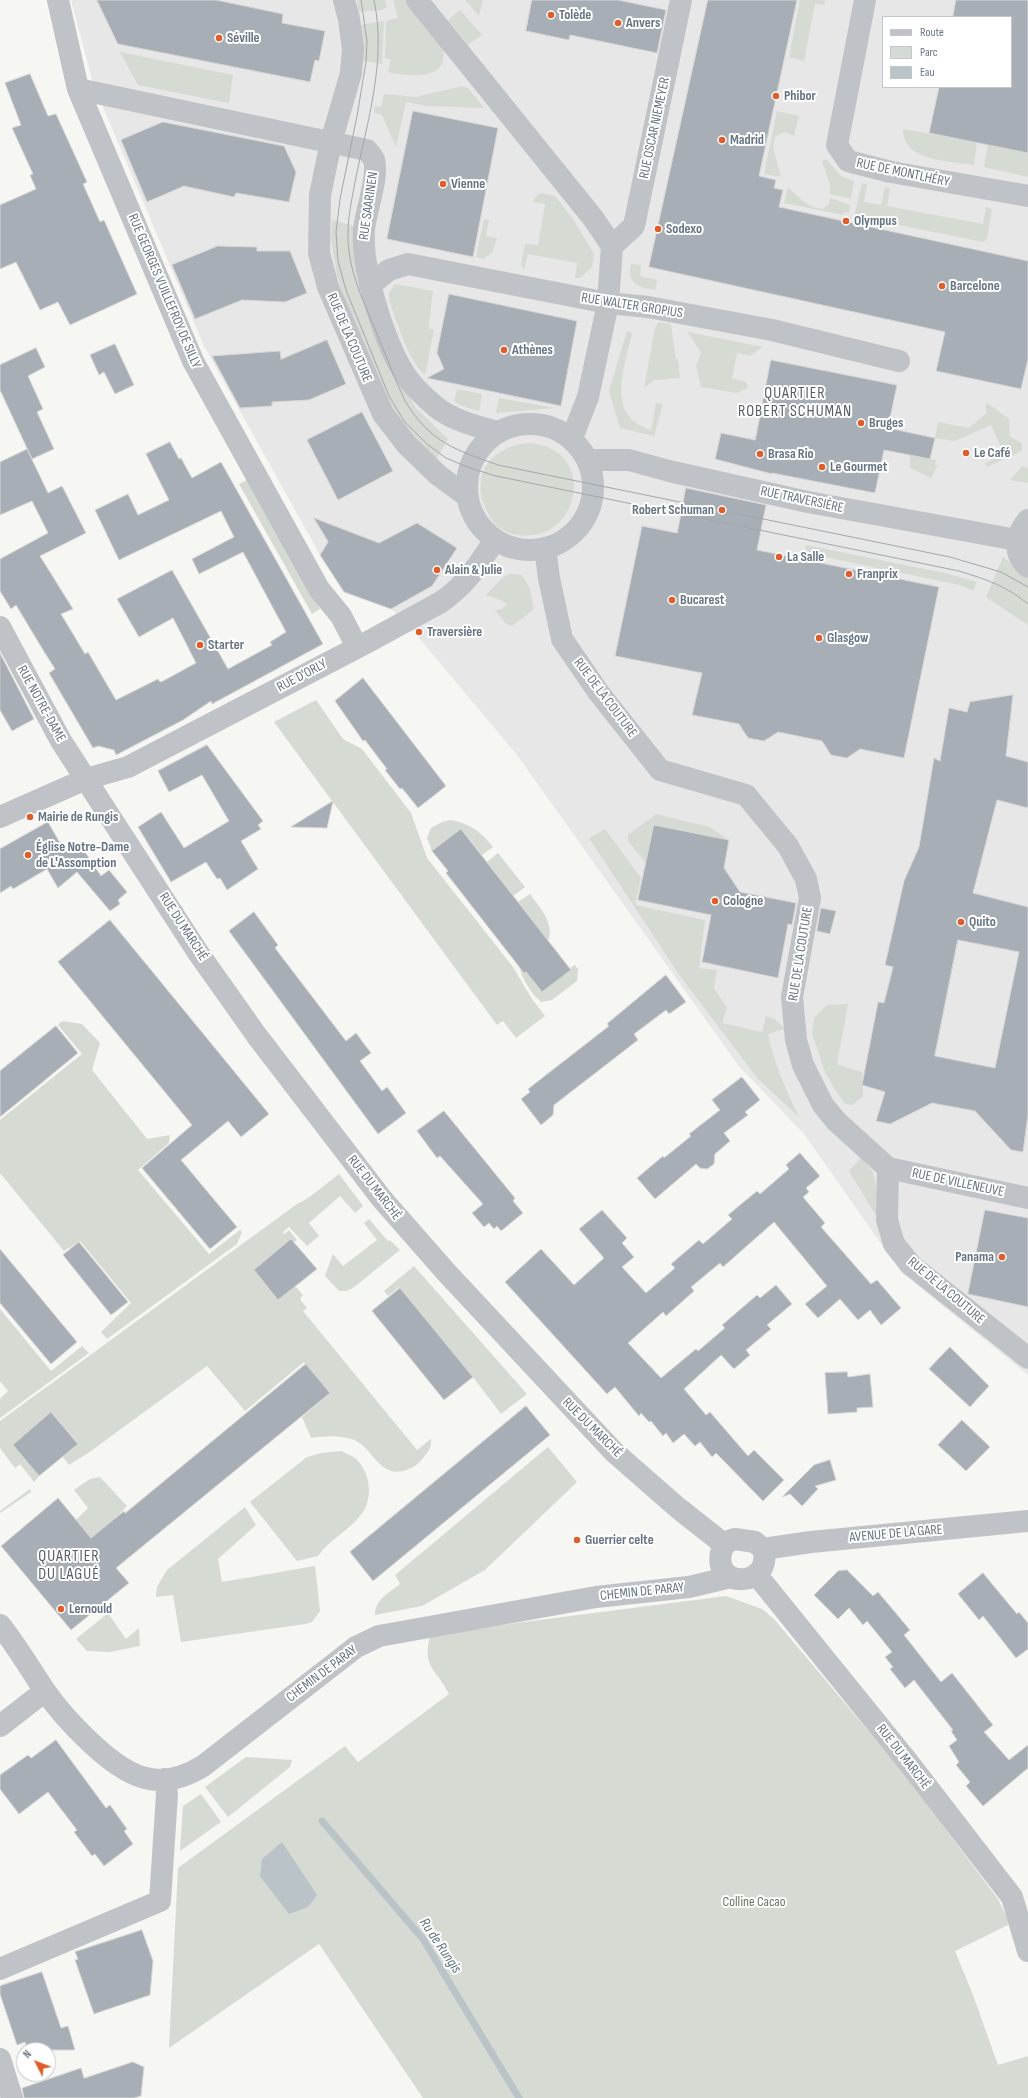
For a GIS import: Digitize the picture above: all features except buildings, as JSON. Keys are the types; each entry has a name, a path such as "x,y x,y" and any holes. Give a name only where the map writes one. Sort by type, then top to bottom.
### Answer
{"street":[{"name":"RUE GEORGES VUILLEFROY DE SILLY","path":"58,0 78,89 193,361 319,589 341,616 357,647"},
{"path":"331,142 351,73 353,49 349,19 344,0"},
{"path":"417,0 593,218 612,246 608,302 588,397 572,438"},
{"name":"RUE OSCAR NIEMEYER","path":"612,246 634,226 681,0"},
{"name":"RUE DE MONTLHÉRY","path":"865,0 837,145 848,161 891,172 1028,196"},
{"name":"RUE SAARINEN","path":"78,89 367,150 374,159 375,170 364,227 363,248 370,285 397,360 412,383 437,407 464,423 498,432"},
{"name":"RUE DE LA COUTURE","path":"331,142 320,195 319,222 319,253 328,287 383,414 407,445 438,475 468,497"},
{"name":"RUE WALTER GROPIUS","path":"370,285 389,270 408,264 608,302 648,307 772,330 899,360"},
{"path":"536,423 555,428 572,438 588,460 594,483 588,513 577,529 563,541 545,548 528,550 511,547 495,540 482,528 473,514 468,497 467,483 470,468 475,456 484,443 498,432 516,425 536,423"},
{"name":"RUE TRAVERSIÈRE","path":"588,460 629,460 669,471 808,502 1017,540"},
{"path":"1028,520 1021,528 1017,540 1019,554 1028,567"},
{"name":"RUE D'ORLY","path":"0,817 86,779 128,766 357,647 452,594 476,570 495,540"},
{"name":"RUE DE LA COUTURE","path":"545,548 549,578 562,639 599,693 660,770 746,795 788,846 806,878 810,898 792,997 796,1040 803,1065 820,1099 836,1121 888,1168 887,1220 894,1244 911,1265 1028,1358"},
{"name":"RUE NOTRE-DAME","path":"0,627 61,741 86,779"},
{"name":"RUE DU MARCHÉ","path":"86,779 204,960 257,1036 382,1199 446,1272 614,1452 678,1508 725,1545"},
{"name":"RUE DE VILLENEUVE","path":"888,1168 1028,1198"},
{"name":"AVENUE DE LA GARE","path":"763,1549 819,1541 1028,1521"},
{"path":"740,1539 755,1542 763,1549 765,1561 763,1568 748,1579 738,1580 731,1578 725,1572 721,1560 725,1545 729,1540 740,1539"},
{"name":"RUE DU MARCHÉ","path":"756,1574 908,1762 1012,1897 1028,1951"},
{"name":"CHEMIN DE PARAY","path":"0,1625 44,1690 80,1732 116,1762 137,1776 165,1779 188,1775 203,1766 356,1647 379,1636 596,1597 689,1587 731,1578"},
{"path":"0,1726 44,1690"},
{"path":"0,1969 160,1901 167,1794 165,1779"},
{"path":"0,2059 12,2098"}],"shaded area":[{"path":"71,0 1028,0 1028,1375 901,1272 804,1134 738,1065 517,755 409,626 391,609 344,592 320,555 204,346 93,83"}],"green space":[{"path":"357,0 385,0 387,7 382,10 358,12"},
{"path":"393,0 405,0 443,48 444,59 440,66 434,71 416,75 388,72 391,59 385,58 386,21 398,18"},
{"path":"465,0 483,0 479,16"},
{"path":"800,0 825,0 824,5 815,4 804,61 789,57"},
{"path":"460,10 482,35 468,45 448,20"},
{"path":"384,21 382,64 360,60 360,25"},
{"path":"120,52 233,75 229,103 138,85"},
{"path":"462,86 468,88 484,108 426,106 406,102 396,147 382,115 374,113 375,106 381,107 384,94 416,97"},
{"path":"777,111 799,116 794,136 784,133 775,137 773,147 781,177 764,174"},
{"path":"903,129 977,142 974,165 929,158 918,153 910,148 905,140"},
{"path":"988,145 1028,153 1028,177 984,167"},
{"path":"826,159 841,176 854,181 851,199 830,194 830,185 822,161"},
{"path":"862,183 867,184 864,202 881,205 885,187 890,189 887,206 983,224 986,207 992,209 987,239 983,242 854,216"},
{"path":"788,187 796,195 813,207 823,209 829,204 830,198 850,205 849,213 844,212 843,215 784,203"},
{"path":"541,193 555,196 573,219 594,254 592,267 580,278 575,278 577,263 528,254 524,269 521,265 525,244 538,245 545,204 533,202 536,196"},
{"path":"484,219 489,220 486,236 497,238 492,253 483,259 476,257"},
{"path":"332,220 354,226 406,392 416,408 448,439 437,458 430,454 390,409 346,303 337,275 331,241"},
{"path":"631,264 641,265 640,276 657,280 655,290 639,286 632,280 630,271"},
{"path":"395,284 433,291 429,328 434,330 425,375 419,369 408,351 389,300 389,293"},
{"path":"659,322 671,324 680,378 654,380 644,388 655,328"},
{"path":"627,331 632,333 625,361 621,389 622,402 627,413 636,423 651,430 656,403 663,404 654,436 620,428 609,391"},
{"path":"688,332 763,347 750,356 737,353 732,378 746,382 748,388 737,393 701,387 696,366 701,353"},
{"path":"457,389 482,394 479,411 462,406 454,401"},
{"path":"499,398 555,408 496,413"},
{"path":"987,403 1009,419 1010,437 1022,443 1022,451 987,467 985,463 1004,454 991,425 955,441 935,438 938,422 969,428 987,413 985,408"},
{"path":"528,443 551,448 566,460 573,476 573,494 568,511 556,525 540,534 519,535 499,528 489,516 482,498 482,475 487,465 503,450"},
{"path":"910,455 936,460 935,465 938,465 931,478 910,468"},
{"path":"1022,466 1028,469 1028,483 1010,480"},
{"path":"247,480 320,609 312,614 239,484"},
{"path":"806,545 945,573 977,582 973,591 960,585 805,553"},
{"path":"1003,557 1028,577 1028,625 986,597"},
{"path":"510,574 522,575 530,589 534,609 512,626 506,624 495,610 502,609 507,604 486,595 503,577"},
{"path":"316,700 343,739 362,749 411,813 427,858 513,967 532,999 545,1016 516,1038 503,1021 497,1025 274,722"},
{"path":"656,814 710,827 729,840 654,825 646,863 628,841 628,835"},
{"path":"451,820 464,823 475,829 493,847 482,855 461,829 432,851 427,838 431,828 442,822"},
{"path":"605,829 641,878 635,905 705,920 699,968 717,970 714,988 727,1008 722,1023 762,1032 766,1016 775,1019 785,1029 768,1034 777,1066 799,1117 758,1079 680,976 589,838"},
{"path":"498,853 525,887 513,896 487,862"},
{"path":"530,894 542,910 548,922 550,934 548,941 518,902"},
{"path":"575,965 578,969 577,981 552,1000 541,1002 527,986 519,966 526,972 542,992 571,970 570,968"},
{"path":"848,1004 837,1064 862,1072 863,1096 853,1105 846,1104 835,1090 825,1072 812,1033 814,1018 827,1005"},
{"path":"62,1021 82,1024 100,1043 92,1070 147,1139 170,1135 169,1143 138,1170 209,1254 240,1230 242,1232 237,1244 107,1339 101,1332 131,1303 80,1241 64,1251 0,1173 0,1120 82,1054 58,1025"},
{"path":"861,1158 872,1170 883,1227 849,1171"},
{"path":"339,1174 363,1206 355,1213 340,1196 309,1223 319,1236 307,1246 289,1227 283,1232 284,1234 289,1230 297,1240 294,1242 291,1239 254,1270 278,1300 295,1286 303,1295 300,1299 307,1308 303,1311 417,1450 431,1439 429,1449 419,1463 406,1470 394,1472 381,1465 364,1447 351,1439 331,1436 311,1438 302,1417 330,1393 304,1362 245,1411 207,1366 91,1451 69,1465 63,1457 78,1443 51,1412 13,1445 39,1476 34,1482 20,1464 15,1468 0,1448 0,1421"},
{"path":"369,1219 388,1241 390,1240 400,1250 353,1288 346,1291 339,1291 325,1276 333,1254 343,1266 377,1240 364,1223"},
{"path":"414,1266 527,1394 501,1414 399,1287 388,1296 384,1291"},
{"path":"0,1309 51,1371 82,1346 89,1353 0,1418 0,1399 8,1391 0,1381"},
{"path":"548,1447 577,1482 485,1570 422,1606 375,1615 377,1605 380,1601 400,1584 395,1575"},
{"path":"341,1451 355,1458 364,1471 369,1486 367,1502 360,1516 355,1522 327,1545 318,1556 297,1561 250,1502 307,1457 321,1453"},
{"path":"100,1477 127,1506 116,1517 118,1519 92,1540 76,1520 88,1508 74,1490 90,1479"},
{"path":"30,1489 31,1492 0,1513 0,1511"},
{"path":"245,1507 256,1525 218,1559 222,1582 315,1566 320,1611 312,1622 305,1624 181,1642 173,1595 156,1597 157,1587 167,1570"},
{"name":"Colline Cacao","path":"726,1596 762,1609 774,1619 902,1771 998,1899 1010,1924 955,1951 973,1995 998,2065 1028,2056 1028,2098 423,2098 319,1944 169,2048 178,1868 345,1746 358,1762 449,1694 429,1662 428,1647 430,1636 516,1623"},
{"path":"108,1613 126,1639 139,1628 140,1646 110,1652 87,1651 76,1639"},
{"path":"246,1757 292,1760 290,1767 228,1817 205,1787"},
{"path":"201,1794 221,1822 180,1851 183,1806"}],"water":[{"path":"282,1842 317,1895 308,1907 289,1914 260,1876 262,1859"}],"waterway":[{"name":"Ru de Rungis","path":"322,1821 423,1939 519,2098"}],"tram line":[{"path":"361,0 367,41 366,62 357,116 340,199 336,232 338,261 346,290 389,396 404,421 427,444 446,458 470,468 496,476 959,571 987,580 1004,588 1028,604"},
{"path":"374,0 377,23 377,69 370,114 349,214 348,246 360,294 405,401 424,426 434,435 456,449 498,465 950,557 1001,572 1028,587"}],"place":[{"name":"Tolède","path":"551,15"},
{"name":"Anvers","path":"618,23"},
{"name":"Séville","path":"219,38"},
{"name":"Phibor","path":"776,96"},
{"name":"Madrid","path":"722,140"},
{"name":"Vienne","path":"443,184"},
{"name":"Olympus","path":"846,221"},
{"name":"Sodexo","path":"658,229"},
{"name":"Barcelone","path":"942,286"},
{"name":"Athènes","path":"504,350"},
{"name":"Bruges","path":"861,423"},
{"name":"Le Café","path":"966,453"},
{"name":"Brasa Rio","path":"760,454"},
{"name":"Le Gourmet","path":"822,467"},
{"name":"Robert Schuman","path":"722,510"},
{"name":"La Salle","path":"779,557"},
{"name":"Alain & Julie","path":"437,570"},
{"name":"Franprix","path":"849,574"},
{"name":"Bucarest","path":"672,600"},
{"name":"Traversière","path":"419,632"},
{"name":"Glasgow","path":"819,638"},
{"name":"Starter","path":"200,645"},
{"name":"Mairie de Rungis","path":"30,817"},
{"name":"Église Notre-Dame de L'Assomption","path":"28,855"},
{"name":"Cologne","path":"715,901"},
{"name":"Quito","path":"961,922"},
{"name":"Panama","path":"1002,1257"},
{"name":"Guerrier celte","path":"577,1540"},
{"name":"Lernould","path":"61,1609"}],"district":[{"name":"QUARTIER ROBERT SCHUMAN","path":"795,403"},
{"name":"QUARTIER DU LAGUÉ","path":"69,1566"}]}
